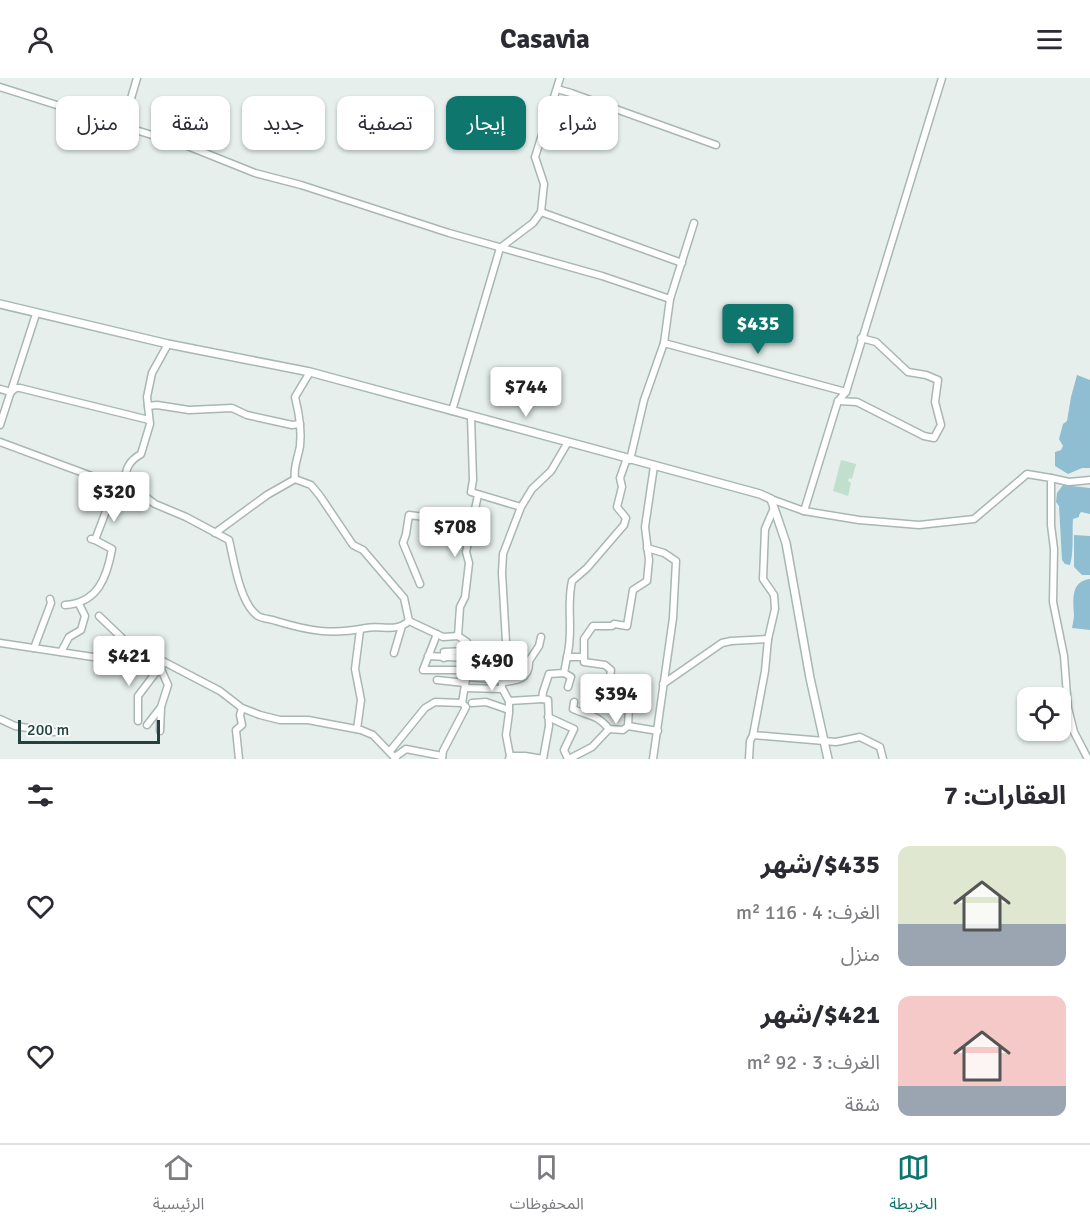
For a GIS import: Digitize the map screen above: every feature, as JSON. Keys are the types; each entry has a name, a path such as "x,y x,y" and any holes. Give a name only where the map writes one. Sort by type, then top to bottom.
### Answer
{"street":[{"path":"132,96 137,78"},
{"path":"452,411 500,248 533,223 542,212 544,184 535,157 560,78"},
{"path":"804,511 838,400 846,392 942,78"},
{"path":"0,87 56,105"},
{"path":"557,89 716,145"},
{"path":"139,131 190,147 255,172 500,248 511,249 602,276 670,299"},
{"path":"542,212 682,263"},
{"path":"564,673 572,640 569,612 572,581 587,568 624,525 626,518 617,507 622,487 620,478 664,343 670,299 694,223"},
{"path":"0,304 168,344 310,372 760,494 804,511 859,520 919,525 974,519 1027,474 1069,482 1090,480"},
{"path":"0,425 36,314"},
{"path":"838,400 857,402 924,436 934,438 941,425 935,402 938,380 908,372 876,342 861,338"},
{"path":"664,343 846,392"},
{"path":"168,344 152,373 147,397 150,424 141,454 131,459 125,474 125,482 155,504 186,517 229,540 244,600 258,616 303,630 322,632 373,628 393,630 409,621"},
{"path":"296,479 294,470 300,446 300,424 295,397 310,372"},
{"path":"0,388 10,392"},
{"path":"10,392 20,388 149,420"},
{"path":"148,406 157,405 189,410 232,408 247,415 292,425 300,424"},
{"path":"471,416 473,480 471,492 521,507"},
{"path":"0,442 59,466 105,481 108,506 93,540 113,550 104,580 94,595 79,604 65,604"},
{"path":"509,701 548,700 549,726 543,759 525,756 509,758 506,735 509,701 502,683 506,642 503,554 521,507 532,489 551,471 568,442"},
{"path":"601,692 610,677 610,670 605,665 584,662 584,639 593,626 612,626 614,624 627,626 633,590 647,581 645,527 654,466"},
{"path":"1051,478 1051,525 1054,549 1053,602 1064,656 1068,708 1074,732 1088,759"},
{"path":"215,533 267,495 296,479"},
{"path":"296,479 311,485 353,545 363,550 404,598 409,621"},
{"path":"458,636 460,607 467,588 469,563 465,552 478,495"},
{"path":"771,499 786,543 810,678 828,759"},
{"path":"748,759 775,609 774,595 762,579 765,529 774,508"},
{"path":"420,584 403,543 409,515 471,523"},
{"path":"647,548 664,553 676,561 673,618 653,759"},
{"path":"34,648 51,603 50,599"},
{"path":"61,652 69,637 81,630 85,616 79,604"},
{"path":"0,643 93,657 118,655 123,648 122,638 99,616"},
{"path":"409,621 437,634 450,638 458,636 467,642 467,677 462,704"},
{"path":"394,653 402,626"},
{"path":"357,729 361,700 355,669 360,630"},
{"path":"437,634 423,670 502,683 526,675 530,668 529,661 541,637"},
{"path":"663,684 722,643 768,639"},
{"path":"123,648 137,645 220,691 242,708 280,720 308,720 357,729 373,735 394,756"},
{"path":"428,656 444,658 468,655"},
{"path":"158,657 168,685 161,707 160,730"},
{"path":"567,657 584,657"},
{"path":"138,721 138,696 160,667"},
{"path":"437,680 502,671"},
{"path":"542,699 549,674 564,673 571,677 568,687"},
{"path":"467,677 502,683"},
{"path":"610,677 630,688 628,726"},
{"path":"588,685 618,703 628,706"},
{"path":"435,702 462,704 466,707 442,757 406,749 394,756 425,708 435,702"},
{"path":"471,703 486,702 509,710"},
{"path":"574,702 573,709 589,713 609,729 623,730 628,726 658,731"},
{"path":"147,725 161,707"},
{"path":"239,759 236,730 242,725 240,716 242,708"},
{"path":"548,717 574,729 564,750 568,759 592,747 609,729"},
{"path":"0,719 15,726 54,732"},
{"path":"753,735 836,742 860,737 880,747 883,759"}],"green space":[{"path":"841,460 856,464 852,479 849,478 848,481 851,483 848,496 833,491"}],"water":[{"path":"1077,375 1090,380 1090,468 1082,468 1068,474 1055,466 1055,452 1061,450 1063,446 1059,439 1063,424 1067,421"},
{"path":"1063,485 1090,488 1090,514 1081,512 1079,517 1073,519 1070,565 1065,564 1062,560 1059,506 1056,502 1057,493"},
{"path":"1074,535 1090,536 1090,575 1082,575 1074,567"},
{"path":"1090,579 1090,630 1072,628 1074,592 1079,583"}]}
